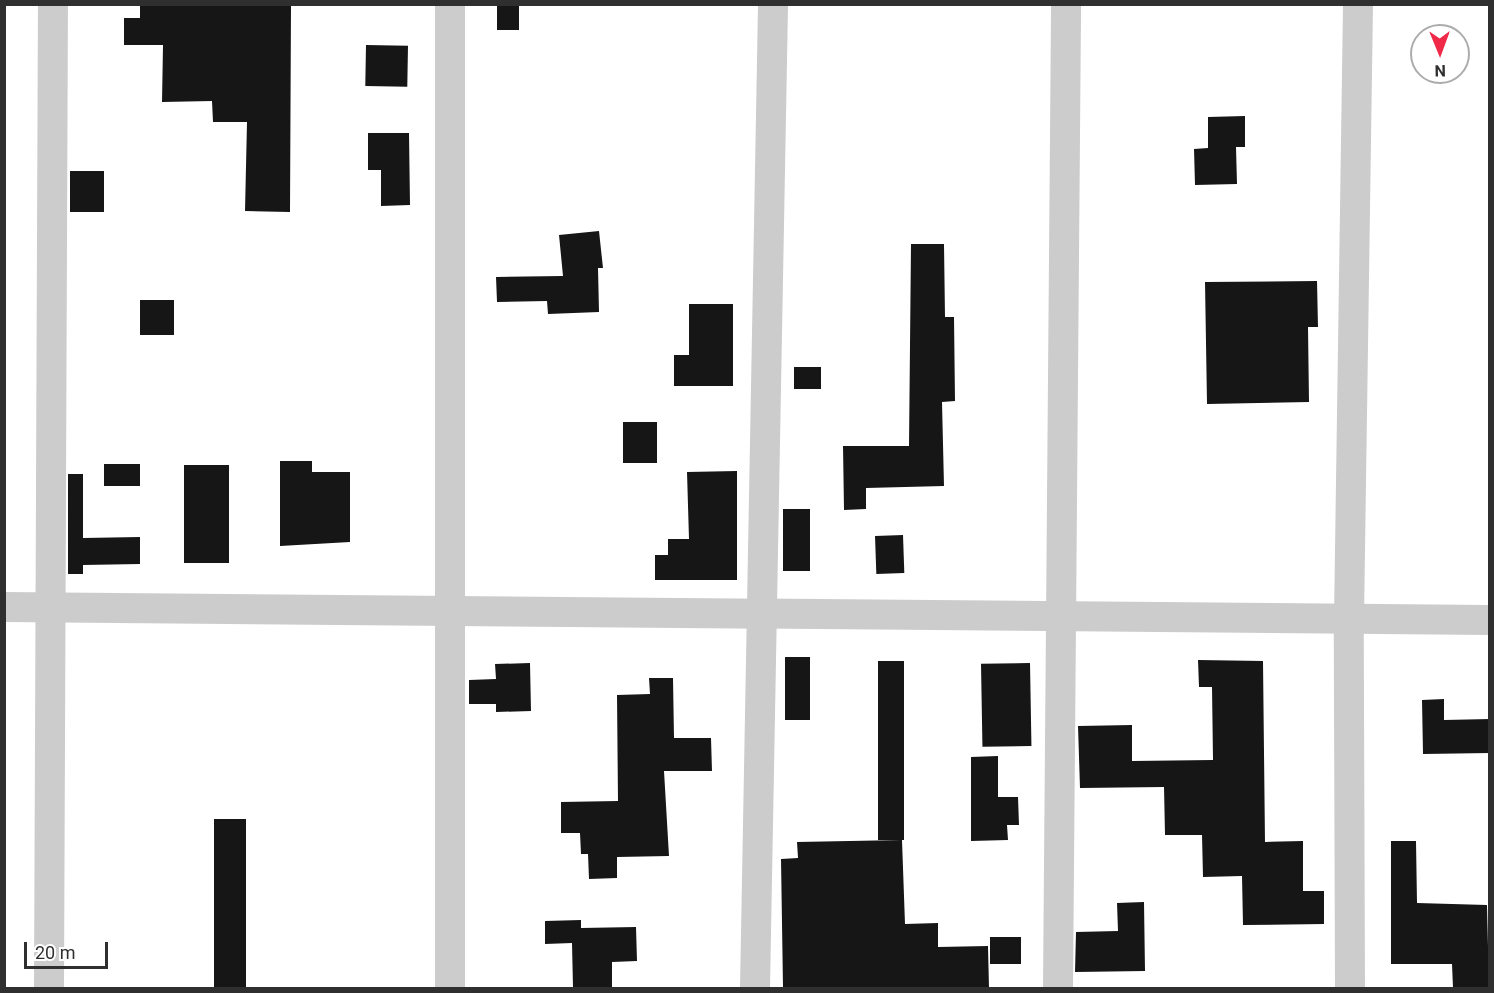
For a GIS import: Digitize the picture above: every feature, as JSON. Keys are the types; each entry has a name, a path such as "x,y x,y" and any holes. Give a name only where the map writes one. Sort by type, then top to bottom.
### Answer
{"street":[{"path":"49,988 53,4"},
{"path":"450,4 448,611 450,988"},
{"path":"755,988 764,613 773,4"},
{"path":"1058,988 1066,4"},
{"path":"1350,988 1349,619 1358,4"},
{"path":"4,607 1490,620"}],"building":[{"path":"140,4 291,4 290,212 245,211 247,122 213,122 212,101 162,102 163,45 124,45 124,18 140,18"},
{"path":"497,4 519,4 519,30 497,30"},
{"path":"366,45 408,46 407,87 365,86"},
{"path":"1245,116 1245,147 1236,147 1237,184 1195,185 1194,149 1208,148 1208,117"},
{"path":"368,133 409,133 410,205 381,206 381,170 368,170"},
{"path":"70,171 104,171 104,212 70,212"},
{"path":"599,231 603,268 598,268 599,312 548,314 547,301 497,302 496,277 563,276 559,235"},
{"path":"911,244 944,244 945,317 954,317 955,401 942,402 944,486 866,488 866,509 844,510 843,446 909,446"},
{"path":"1317,281 1318,327 1308,327 1309,402 1207,404 1205,282"},
{"path":"140,300 174,300 174,335 140,335"},
{"path":"689,304 733,304 733,386 674,386 674,355 689,355"},
{"path":"794,367 821,367 821,389 794,389"},
{"path":"623,422 657,422 657,463 623,463"},
{"path":"280,461 312,461 312,472 350,472 350,542 280,546"},
{"path":"104,464 140,464 140,486 104,486"},
{"path":"184,465 229,465 229,563 184,563"},
{"path":"737,471 737,580 655,580 655,555 668,555 668,539 689,539 687,472"},
{"path":"68,474 83,474 83,538 140,537 140,564 83,565 83,574 68,574"},
{"path":"783,509 810,509 810,571 783,571"},
{"path":"903,535 904,573 876,574 875,536"},
{"path":"785,657 810,657 810,720 785,720"},
{"path":"1198,660 1263,661 1265,842 1303,841 1303,891 1324,891 1324,924 1243,925 1242,876 1203,877 1202,835 1165,835 1164,787 1080,788 1078,726 1132,725 1132,761 1213,760 1212,687 1199,687"},
{"path":"878,661 904,661 904,840 878,840"},
{"path":"530,663 531,711 496,712 496,704 469,704 469,680 496,679 495,664"},
{"path":"1030,663 1031,746 982,747 981,664"},
{"path":"649,678 673,678 674,738 711,738 712,771 664,771 669,856 617,857 617,878 589,879 588,854 581,854 580,833 561,833 561,802 618,801 617,695 650,694"},
{"path":"1444,699 1444,720 1490,719 1490,753 1423,754 1422,700"},
{"path":"998,756 998,797 1018,797 1019,825 1007,825 1008,840 971,841 971,757"},
{"path":"214,819 246,819 246,988 214,988"},
{"path":"902,840 905,924 938,923 938,947 988,946 989,988 783,988 781,859 798,858 797,842"},
{"path":"1391,841 1416,841 1417,903 1487,905 1489,988 1453,988 1452,964 1391,964"},
{"path":"1144,902 1145,971 1075,972 1076,932 1118,931 1117,903"},
{"path":"581,920 581,928 636,927 637,961 612,962 612,988 573,988 572,943 545,944 545,921"},
{"path":"990,937 1021,937 1021,964 990,964"}]}
